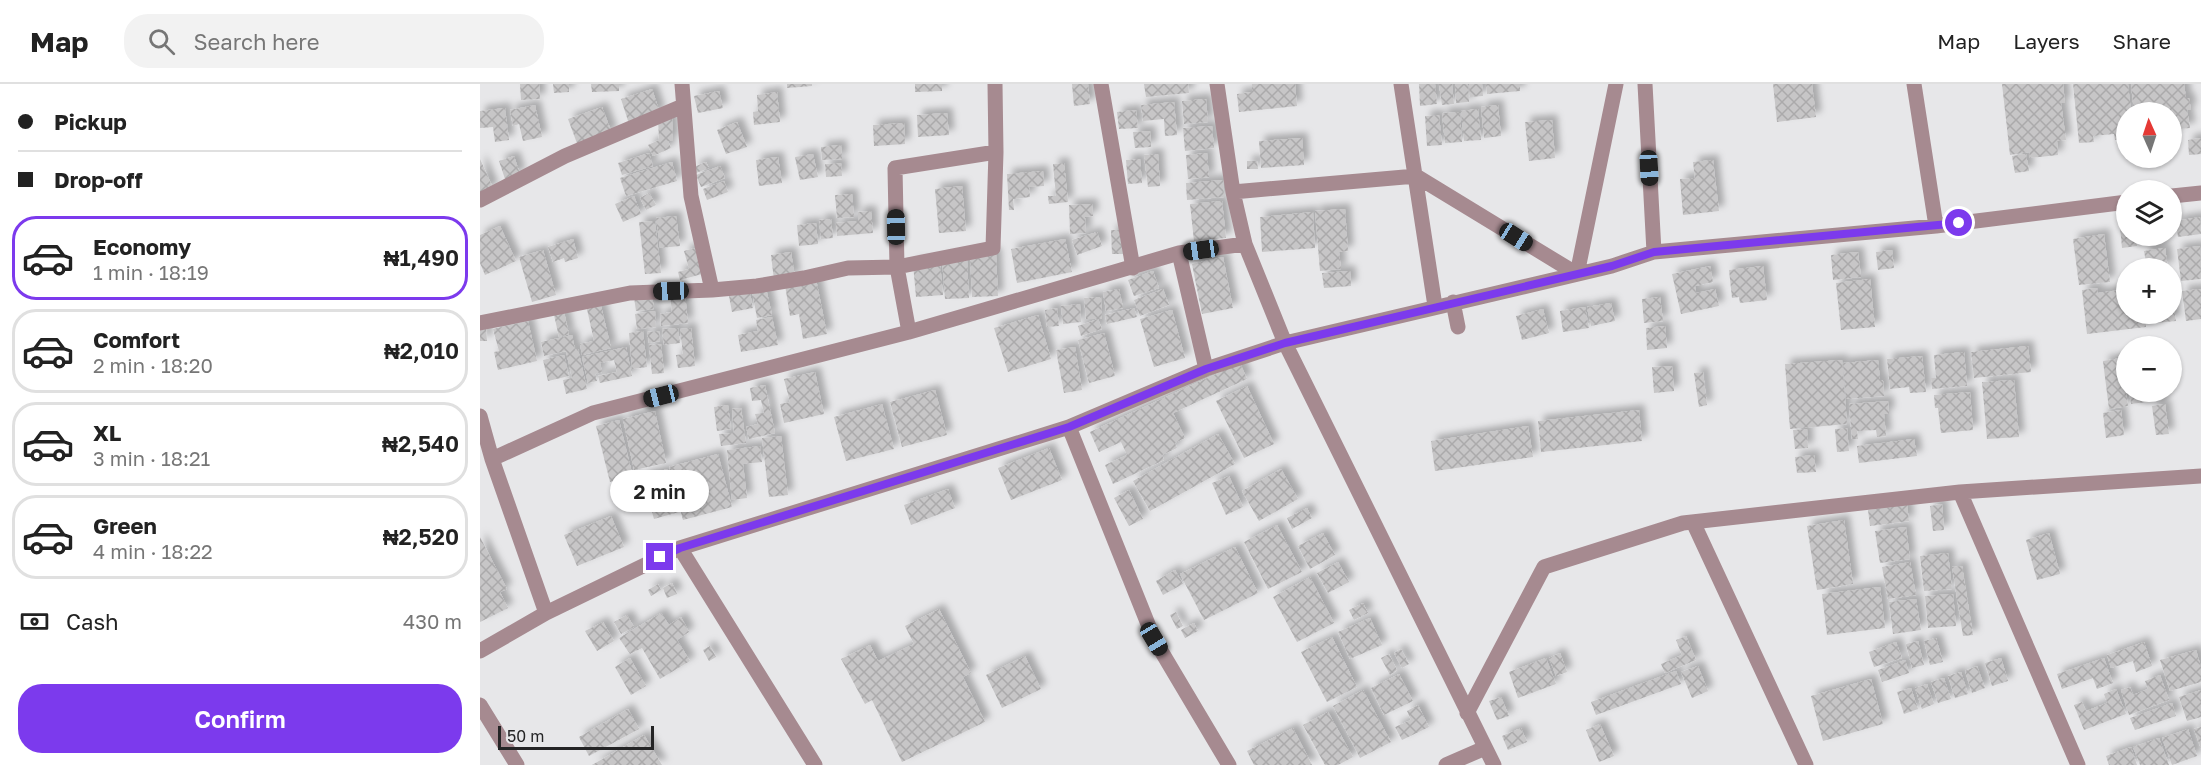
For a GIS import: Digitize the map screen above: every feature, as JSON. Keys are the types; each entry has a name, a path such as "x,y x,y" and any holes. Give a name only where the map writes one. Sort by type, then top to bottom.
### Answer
{"street":[{"path":"682,84 691,196 712,290"},
{"path":"480,323 630,293 712,290 792,280 848,268 897,267 993,248 996,152 995,84"},
{"path":"1101,84 1133,268"},
{"path":"1217,84 1233,192 1245,244 1285,343 1494,765"},
{"path":"1401,84 1435,306"},
{"path":"1576,274 1616,84"},
{"path":"1645,84 1654,252"},
{"path":"1914,84 1936,226"},
{"path":"480,200 565,156 683,106"},
{"path":"909,332 897,267 895,168 996,152"},
{"path":"1233,192 1416,176 1576,274"},
{"path":"2182,195 2201,193"},
{"path":"480,651 546,613 680,548 1069,427 1206,369 1285,343 1612,266 1654,252 1936,226 2116,203"},
{"path":"492,459 593,413 909,332 1179,254 1245,244"},
{"path":"1179,254 1206,369"},
{"path":"1453,302 1458,327"},
{"path":"480,416 492,459 546,613"},
{"path":"1069,427 1154,639 1229,765"},
{"path":"1467,713 1544,567 1683,523 1960,492 2201,476"},
{"path":"1960,492 2078,765"},
{"path":"1693,522 1806,765"},
{"path":"680,548 815,765"},
{"path":"480,705 517,765"},
{"path":"1446,765 1485,748"}],"building":[{"path":"520,84 539,84 540,99 521,100"},
{"path":"553,84 569,84 569,92 554,93"},
{"path":"591,84 619,84 619,91 592,92"},
{"path":"787,84 812,84 812,86 787,88"},
{"path":"915,84 942,84 942,91 915,92"},
{"path":"1072,84 1088,84 1090,104 1074,106"},
{"path":"1144,84 1188,84 1189,93 1146,97"},
{"path":"1252,84 1295,84 1297,106 1239,112 1237,94 1252,92"},
{"path":"1419,84 1435,84 1437,104 1420,106"},
{"path":"1439,84 1452,84 1454,104 1442,105"},
{"path":"1455,84 1468,84 1469,102 1456,103"},
{"path":"1469,84 1482,84 1483,96 1470,97"},
{"path":"1486,84 1520,84 1520,91 1487,94"},
{"path":"1773,84 1812,84 1816,117 1777,122"},
{"path":"2002,84 2063,84 2065,103 2061,103 2066,140 2057,141 2058,155 2030,158 2029,152 2010,155"},
{"path":"2073,84 2128,84 2130,102 2116,102 2116,140 2114,134 2093,136 2094,142 2079,143"},
{"path":"2131,84 2184,84 2191,110 2187,110 2190,128 2182,129 2182,102 2133,102"},
{"path":"652,89 660,113 629,124 621,99"},
{"path":"719,91 723,108 698,113 694,96"},
{"path":"777,92 780,122 754,125 753,112 758,111 757,95"},
{"path":"1206,99 1208,122 1184,124 1182,101"},
{"path":"1174,102 1177,135 1165,136 1164,119 1143,121 1141,105"},
{"path":"535,105 542,137 523,141 519,124 513,126 510,110"},
{"path":"1498,105 1501,136 1484,138 1481,107"},
{"path":"602,107 612,133 578,146 568,119"},
{"path":"505,108 509,140 495,142 493,127 480,128 480,111"},
{"path":"1478,109 1481,140 1464,141 1461,111"},
{"path":"1136,110 1138,128 1119,129 1117,112"},
{"path":"1460,112 1462,142 1445,143 1442,113"},
{"path":"947,113 949,135 918,137 917,115"},
{"path":"1439,115 1442,145 1427,146 1425,116"},
{"path":"672,117 673,141 668,141 671,148 653,156 648,145 659,140 658,118"},
{"path":"1552,120 1555,158 1529,161 1525,122"},
{"path":"737,122 747,147 726,154 717,130"},
{"path":"904,123 905,144 874,146 873,125"},
{"path":"1212,126 1214,148 1185,151 1183,128"},
{"path":"1150,131 1151,147 1135,148 1133,132"},
{"path":"1302,138 1304,165 1261,168 1259,141"},
{"path":"2201,138 2201,154 2189,155 2188,140"},
{"path":"841,145 842,159 822,160 821,147"},
{"path":"649,153 653,166 622,175 618,163"},
{"path":"1207,153 1209,177 1188,179 1186,155"},
{"path":"813,154 818,177 800,180 795,157"},
{"path":"1158,154 1160,186 1148,187 1144,155"},
{"path":"2026,154 2029,171 2015,173 2012,156"},
{"path":"514,156 520,174 505,179 499,161"},
{"path":"778,157 782,183 759,186 756,160"},
{"path":"480,159 493,188 480,194"},
{"path":"1140,159 1142,183 1128,184 1126,160"},
{"path":"1713,160 1719,211 1683,215 1680,179 1695,178 1693,162"},
{"path":"1247,161 1257,161 1258,169 1247,169"},
{"path":"672,162 677,181 626,196 620,178"},
{"path":"706,162 709,168 696,173 694,167"},
{"path":"841,163 842,176 826,177 825,164"},
{"path":"1064,163 1068,202 1049,204 1048,196 1056,196 1053,164"},
{"path":"720,166 725,178 701,187 696,175"},
{"path":"1043,171 1044,186 1029,187 1030,197 1013,199 1014,210 1009,210 1007,174"},
{"path":"1223,180 1224,197 1187,200 1186,183"},
{"path":"724,181 728,192 707,200 703,189"},
{"path":"962,186 966,231 939,233 935,189"},
{"path":"649,193 656,205 646,210 640,198"},
{"path":"852,194 854,217 837,218 835,195"},
{"path":"634,196 641,214 623,222 615,204"},
{"path":"1222,201 1226,238 1194,241 1190,204"},
{"path":"1092,204 1093,216 1085,217 1086,233 1070,234 1069,205"},
{"path":"1345,209 1348,251 1339,252 1341,269 1320,271 1315,211"},
{"path":"871,211 873,233 837,236 836,223 858,221 858,212"},
{"path":"1313,212 1315,248 1262,252 1260,217"},
{"path":"676,216 680,246 660,248 656,218"},
{"path":"2200,217 2201,234 2182,236 2182,220"},
{"path":"831,219 833,238 821,239 819,220"},
{"path":"655,221 661,273 645,274 639,222"},
{"path":"816,223 818,244 799,246 797,225"},
{"path":"500,226 516,261 485,275 480,263 480,235"},
{"path":"1111,230 1123,230 1124,254 1112,254"},
{"path":"1097,232 1102,246 1077,255 1072,240"},
{"path":"2104,234 2110,282 2079,285 2073,239"},
{"path":"573,239 578,258 565,262 564,258 553,262 548,247"},
{"path":"1065,239 1072,272 1017,283 1011,249"},
{"path":"2200,246 2201,279 2182,281 2182,258 2178,258 2177,249"},
{"path":"695,248 702,274 680,280 678,272 689,269 684,251"},
{"path":"2165,248 2166,258 2145,258 2144,251"},
{"path":"543,250 556,295 532,302 519,257"},
{"path":"1892,250 1894,268 1878,270 1876,252"},
{"path":"791,252 795,277 774,280 771,255"},
{"path":"1858,252 1861,277 1833,280 1831,255"},
{"path":"996,253 998,296 972,297 970,254"},
{"path":"1223,257 1233,308 1202,314 1192,264"},
{"path":"967,258 969,298 945,299 942,259"},
{"path":"940,263 943,295 916,297 913,264"},
{"path":"1710,266 1713,282 1695,286 1696,293 1715,289 1719,306 1681,314 1672,274"},
{"path":"1763,266 1767,300 1740,303 1739,297 1732,298 1729,270"},
{"path":"1153,271 1159,288 1134,296 1128,280"},
{"path":"1350,271 1351,286 1324,288 1322,273"},
{"path":"816,279 827,334 803,339 799,314 790,316 785,285"},
{"path":"1870,279 1875,327 1841,330 1836,283"},
{"path":"766,288 772,315 757,318 752,291"},
{"path":"2097,288 2098,293 2116,291 2116,324 2146,324 2146,327 2087,334 2082,290"},
{"path":"1119,289 1123,308 1106,311 1103,292"},
{"path":"1163,289 1169,305 1140,316 1134,300"},
{"path":"2201,289 2201,319 2186,321 2182,291"},
{"path":"750,293 753,308 732,312 729,296"},
{"path":"685,294 688,323 661,326 660,314 672,312 670,295"},
{"path":"652,295 654,309 636,311 634,297"},
{"path":"1101,297 1102,319 1086,319 1084,298"},
{"path":"1660,297 1663,321 1644,323 1642,299"},
{"path":"1611,303 1615,321 1591,326 1587,307"},
{"path":"1080,304 1081,322 1063,324 1061,306"},
{"path":"601,306 611,348 582,355 580,344 594,341 587,309"},
{"path":"1585,307 1589,328 1563,332 1560,311"},
{"path":"1057,308 1059,326 1047,327 1045,310"},
{"path":"1134,308 1137,317 1107,324 1105,315"},
{"path":"1543,309 1549,333 1522,340 1516,316"},
{"path":"1172,310 1185,358 1154,367 1140,319"},
{"path":"655,311 656,327 637,329 635,314"},
{"path":"564,312 569,334 559,337 554,315"},
{"path":"1038,315 1051,359 1008,372 994,328"},
{"path":"772,317 778,345 741,352 738,335 758,331 756,320"},
{"path":"1098,319 1102,329 1081,336 1078,326"},
{"path":"528,321 537,361 498,370 494,352 499,351 493,329"},
{"path":"1665,326 1667,348 1647,350 1646,328"},
{"path":"678,328 680,343 664,345 662,329"},
{"path":"691,328 695,366 678,368 676,355 683,354 680,329"},
{"path":"486,329 487,341 480,341 480,330"},
{"path":"643,331 647,367 632,369 629,333"},
{"path":"659,331 660,341 649,343 647,332"},
{"path":"1104,333 1115,376 1089,383 1078,340"},
{"path":"572,335 575,350 578,349 587,389 566,394 563,380 572,378 566,351 544,356 541,342"},
{"path":"661,344 664,373 652,374 649,345"},
{"path":"2028,346 2031,372 1974,378 1971,352"},
{"path":"626,347 632,376 600,383 598,376 617,372 614,360 600,363 602,372 595,374 597,381 588,383 582,357"},
{"path":"1075,347 1082,390 1064,393 1056,350"},
{"path":"1964,352 1967,386 1932,389 1931,378 1936,378 1934,355"},
{"path":"564,355 569,376 548,381 543,360"},
{"path":"1922,356 1926,392 1910,393 1909,387 1890,389 1887,359"},
{"path":"2116,359 2116,402 2127,402 2128,406 2109,409 2103,361"},
{"path":"1842,360 1847,424 1790,429 1785,364"},
{"path":"1878,360 1884,396 1846,399 1843,363"},
{"path":"1240,363 1247,379 1173,413 1185,438 1175,443 1177,448 1162,455 1164,460 1113,484 1105,465 1127,455 1121,442 1099,452 1090,432"},
{"path":"1672,366 1674,391 1654,393 1652,367"},
{"path":"815,372 824,414 784,423 780,404 790,402 784,379"},
{"path":"1703,372 1707,405 1699,407 1694,373"},
{"path":"2014,380 2019,437 1987,439 1982,382"},
{"path":"765,385 775,433 749,439 746,427 758,424 755,414 764,413 761,400 752,401 750,388"},
{"path":"1247,386 1274,444 1244,458 1216,401"},
{"path":"935,390 947,435 902,447 890,402"},
{"path":"1970,392 1973,430 1941,433 1934,395"},
{"path":"1888,401 1889,414 1884,414 1886,436 1877,437 1876,430 1857,431 1858,439 1852,439 1849,404"},
{"path":"882,404 894,449 846,461 834,417"},
{"path":"2165,404 2169,434 2156,435 2152,406"},
{"path":"728,405 731,429 717,431 714,407"},
{"path":"741,408 746,443 721,446 719,434 734,433 732,409"},
{"path":"1639,410 1642,441 1541,452 1538,421"},
{"path":"2121,410 2124,435 2106,438 2103,413"},
{"path":"655,411 666,463 634,470 623,419"},
{"path":"619,420 633,477 610,482 596,426"},
{"path":"1528,426 1533,457 1435,471 1431,441"},
{"path":"1847,428 1849,451 1837,452 1835,429"},
{"path":"1807,429 1808,448 1795,449 1793,430"},
{"path":"1218,434 1235,464 1150,511 1133,481"},
{"path":"781,436 788,495 769,497 762,438"},
{"path":"1914,439 1917,456 1859,463 1857,446"},
{"path":"760,446 762,462 743,464 747,498 732,500 727,450"},
{"path":"1049,448 1062,480 1011,500 998,468"},
{"path":"718,454 732,507 683,520 669,467"},
{"path":"1814,455 1816,472 1797,473 1795,457"},
{"path":"667,469 679,512 654,519 642,477"},
{"path":"1281,469 1298,499 1259,521 1242,491"},
{"path":"1229,476 1243,507 1226,515 1212,483"},
{"path":"948,489 955,508 911,525 904,505"},
{"path":"1129,490 1143,519 1129,526 1114,498"},
{"path":"1942,504 1944,530 1933,531 1930,506"},
{"path":"1907,505 1909,521 1870,526 1868,510"},
{"path":"1307,508 1312,518 1292,529 1287,518"},
{"path":"611,516 624,547 577,566 564,535"},
{"path":"1844,520 1853,584 1817,590 1807,526"},
{"path":"1277,525 1302,572 1268,589 1244,542"},
{"path":"1906,527 1910,559 1880,563 1875,531"},
{"path":"1323,533 1335,555 1310,569 1298,546"},
{"path":"2049,533 2060,574 2037,580 2026,540"},
{"path":"480,537 507,589 500,592 508,608 480,622"},
{"path":"1235,547 1258,593 1204,620 1180,574"},
{"path":"1948,553 1952,589 1924,591 1920,556"},
{"path":"1338,562 1349,582 1328,593 1317,573"},
{"path":"1910,562 1916,595 1888,599 1882,567"},
{"path":"1962,566 1973,635 1963,636 1952,567"},
{"path":"1175,570 1183,584 1163,595 1156,581"},
{"path":"1310,577 1334,623 1297,642 1273,597"},
{"path":"672,583 677,594 667,598 663,588"},
{"path":"658,584 661,590 651,596 648,590"},
{"path":"1880,587 1885,628 1827,635 1822,594"},
{"path":"1953,594 1956,626 1928,628 1925,596"},
{"path":"1916,599 1921,630 1893,634 1889,602"},
{"path":"1363,603 1368,613 1354,620 1349,610"},
{"path":"939,609 971,673 963,677 985,722 902,762 872,700 865,704 841,659 870,645 878,661 914,644 905,626"},
{"path":"1176,612 1183,626 1177,629 1170,615"},
{"path":"661,613 669,625 681,617 689,632 677,640 690,661 660,679 642,648 630,654 619,638"},
{"path":"627,615 634,627 621,634 614,622"},
{"path":"1370,618 1382,645 1350,659 1338,632"},
{"path":"603,622 614,641 597,651 585,631"},
{"path":"1194,623 1198,631 1185,638 1181,630"},
{"path":"1686,636 1696,660 1665,673 1661,664 1682,655 1676,640"},
{"path":"1332,637 1357,687 1327,702 1301,652"},
{"path":"1936,638 1943,662 1930,665 1924,641"},
{"path":"1918,641 1924,665 1912,668 1906,644"},
{"path":"1896,642 1902,658 1874,667 1869,652"},
{"path":"2144,642 2152,666 2136,672 2133,661 2111,668 2107,655"},
{"path":"710,646 716,657 709,661 703,650"},
{"path":"1401,649 1409,664 1402,668 1394,653"},
{"path":"2196,650 2201,667 2201,682 2170,691 2160,660"},
{"path":"1560,653 1567,672 1556,676 1549,658"},
{"path":"1389,654 1397,670 1390,675 1381,658"},
{"path":"1025,656 1041,689 1002,708 986,675"},
{"path":"630,658 646,686 631,695 615,667"},
{"path":"1546,658 1556,684 1518,698 1509,672"},
{"path":"2001,658 2008,681 1992,686 1985,663"},
{"path":"2104,658 2113,683 2097,689 2093,678 2062,689 2057,674"},
{"path":"1905,660 1909,673 1882,682 1878,670"},
{"path":"1698,666 1708,691 1692,698 1681,672"},
{"path":"1977,666 1985,688 1972,693 1965,671"},
{"path":"1676,671 1681,684 1596,715 1591,702"},
{"path":"1961,672 1968,694 1955,698 1948,676"},
{"path":"1399,674 1413,701 1384,715 1371,688"},
{"path":"2160,675 2169,700 2129,715 2121,690 2130,687 2133,695 2148,689 2145,681"},
{"path":"1944,678 1951,699 1938,703 1931,682"},
{"path":"1871,679 1883,724 1823,741 1811,696"},
{"path":"1927,684 1934,704 1922,709 1915,688"},
{"path":"1911,688 1918,709 1904,714 1897,692"},
{"path":"2116,689 2126,714 2084,730 2074,705 2082,702 2086,711 2107,703 2104,694"},
{"path":"1363,690 1391,742 1360,758 1333,706"},
{"path":"2201,690 2201,717 2187,721 2179,697"},
{"path":"1501,697 1509,716 1497,720 1489,701"},
{"path":"2172,703 2176,716 2135,730 2130,718"},
{"path":"1418,705 1429,727 1402,740 1395,727 1411,720 1407,711"},
{"path":"628,709 639,729 589,756 579,737"},
{"path":"1328,712 1353,757 1338,765 1325,765 1303,725"},
{"path":"1600,724 1614,756 1599,762 1586,730"},
{"path":"2201,727 2201,749 2194,729"},
{"path":"1293,728 1312,765 1254,765 1247,751"},
{"path":"1521,728 1527,742 1508,750 1502,736"},
{"path":"2188,729 2197,756 2172,765 2162,738"},
{"path":"644,735 662,765 592,765"},
{"path":"2159,738 2169,765 2140,765 2133,747"},
{"path":"2131,747 2137,765 2109,765 2106,756"}],"route":[{"path":"660,557 680,548 1069,427 1206,369 1285,343 1612,266 1654,252 1959,223"}]}
